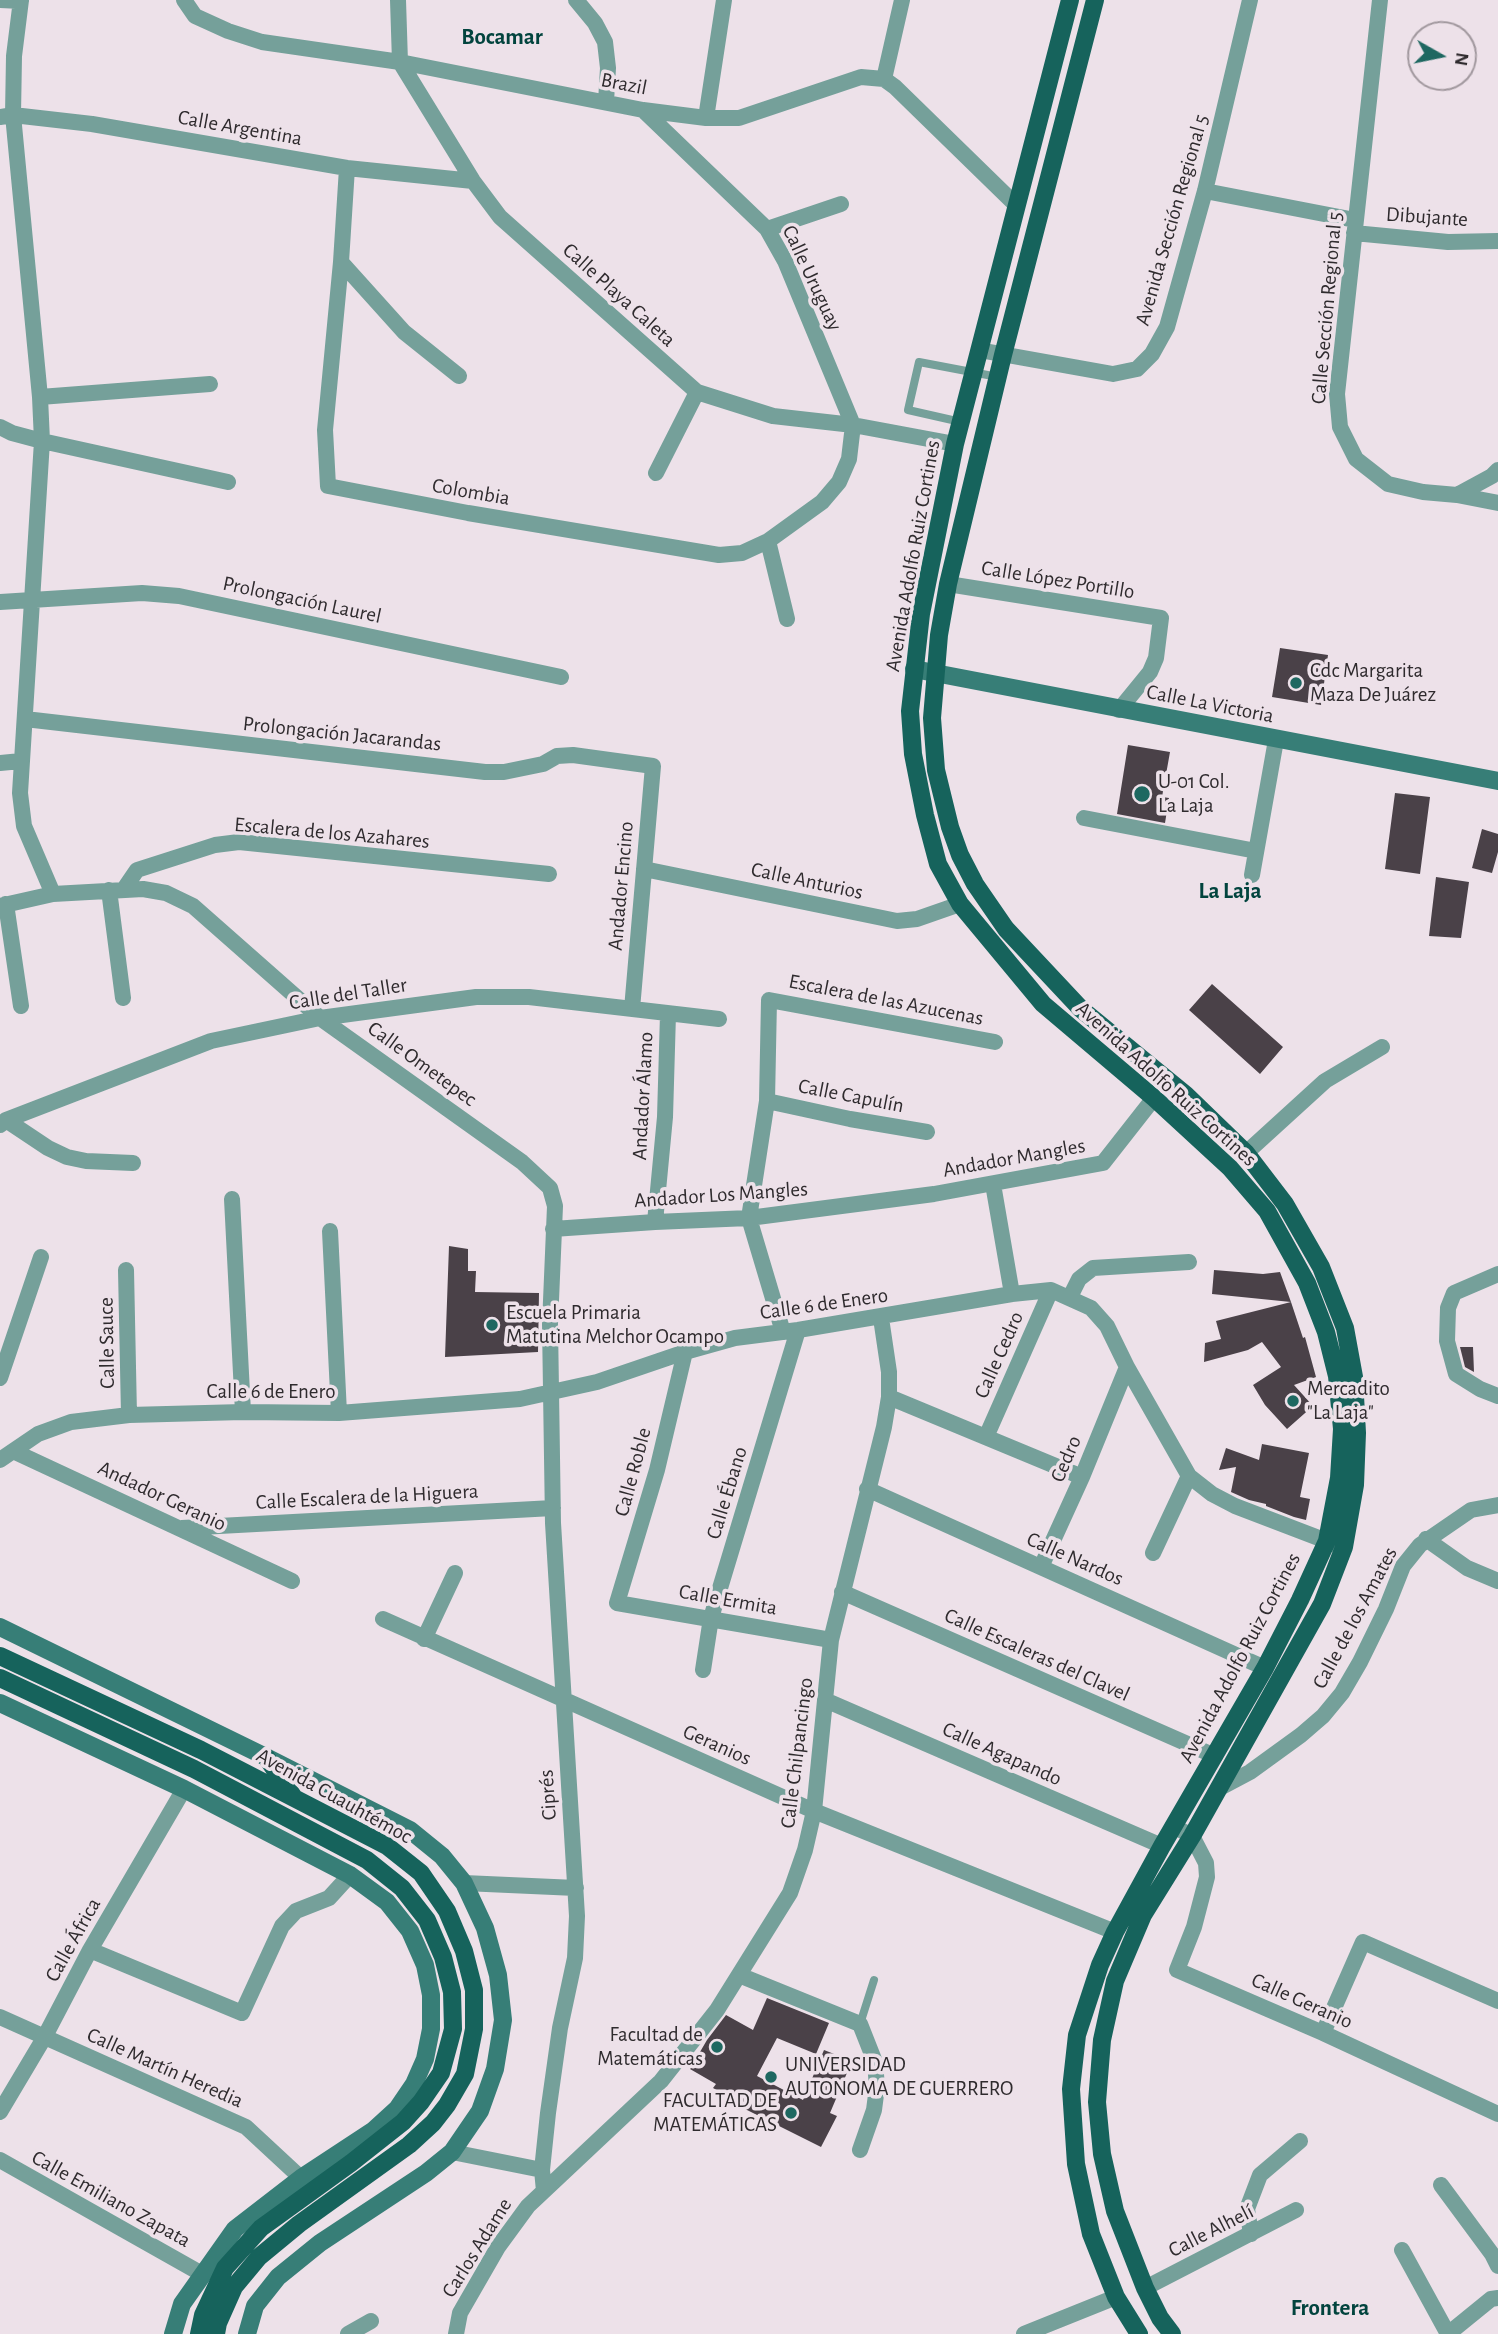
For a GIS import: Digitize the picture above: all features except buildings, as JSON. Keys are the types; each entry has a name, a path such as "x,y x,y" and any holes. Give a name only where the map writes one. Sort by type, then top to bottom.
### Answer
{"main road":[{"name":"Avenida Adolfo Ruiz Cortines","path":"1070,0 955,444 921,614 910,711 913,754 938,864 960,904 1043,1004 1154,1098 1230,1168 1267,1211 1307,1283 1326,1332 1337,1376 1342,1429 1339,1478 1327,1541 1265,1668 1161,1846 1115,1932 1100,1965 1077,2035 1071,2089 1076,2164 1091,2234 1116,2297 1139,2334"},
{"name":"Avenida Adolfo Ruiz Cortines","path":"1095,0 1003,355 948,584 935,673 932,718 936,769 950,827 975,884 1006,929 1081,1009 1186,1095 1246,1153 1285,1204 1321,1267 1345,1328 1354,1377 1357,1433 1355,1485 1344,1547 1322,1604 1192,1836 1143,1916 1115,1981 1102,2040 1097,2102 1102,2154 1115,2211 1145,2288 1160,2318 1172,2334"},
{"name":"Avenida Cuauhtémoc","path":"0,1656 201,1751 387,1846 421,1873 447,1911 464,1951 474,1990 474,2029 465,2074 433,2123 410,2145 299,2224 259,2257 234,2287 216,2334"},
{"name":"Avenida Cuauhtémoc","path":"0,1678 194,1769 367,1860 402,1888 427,1920 443,1958 452,1992 453,2029 441,2073 403,2122 351,2164 261,2228 225,2268 203,2315 199,2334"},
{"path":"266,1757 295,1799"}],"street":[{"path":"0,0 21,1 7,116 40,397 42,440 20,793 24,826 52,894"},
{"name":"Brazil","path":"184,0 195,16 262,42 400,62 643,110 706,118 740,118 861,77 884,79"},
{"name":"Calle Playa Caleta","path":"398,0 400,62 473,181 500,217 697,392 773,416 853,425 955,444"},
{"path":"576,0 595,23 605,42 608,68 606,102"},
{"path":"706,118 723,0"},
{"path":"902,0 884,79 1017,205"},
{"name":"Avenida Sección Regional 5","path":"979,350 1113,374 1137,369 1153,354 1167,327 1205,191 1250,0"},
{"name":"Calle Sección Regional 5","path":"1380,0 1337,394 1340,426 1356,459 1388,484 1498,503"},
{"name":"Calle Uruguay","path":"643,110 767,229 785,261 853,425"},
{"name":"Calle Argentina","path":"7,116 92,124 347,168 473,181"},
{"name":"Colombia","path":"347,168 325,429 328,486 468,513 719,555 741,554 768,541 822,502 839,482 849,459 853,425"},
{"name":"Dibujante","path":"1205,191 1355,226 1448,242 1498,241"},
{"path":"767,229 841,204"},
{"path":"341,261 404,332 459,376"},
{"path":"40,397 210,384"},
{"path":"656,473 697,392"},
{"path":"0,427 12,433 228,482"},
{"path":"1457,495 1498,470"},
{"path":"768,541 787,619"},
{"name":"Calle López Portillo","path":"948,584 1161,618 1156,658 1150,673 1119,710"},
{"name":"Prolongación Laurel","path":"0,603 142,593 178,596 561,677"},
{"name":"Calle La Victoria","path":"914,669 1498,782"},
{"name":"Prolongación Jacarandas","path":"24,719 485,772 504,772 544,764 557,756 573,755 653,766"},
{"path":"1252,874 1276,740"},
{"path":"0,763 21,761"},
{"name":"Andador Encino","path":"632,1009 653,766"},
{"path":"1084,818 1256,851"},
{"name":"Escalera de los Azahares","path":"117,889 137,870 215,845 239,842 549,874"},
{"name":"Calle Anturios","path":"643,869 897,921 917,919 960,904"},
{"path":"117,889 123,998"},
{"name":"Calle Ometepec","path":"3,905 52,894 143,889 166,893 193,906 320,1018 522,1162 550,1188"},
{"path":"3,905 21,1006"},
{"name":"Calle del Taller","path":"3,1123 211,1041 320,1018 476,997 529,997 719,1019"},
{"name":"Escalera de las Azucenas","path":"767,1101 769,1000 995,1042"},
{"name":"Andador Álamo","path":"654,1222 665,1117 668,1014"},
{"path":"1246,1153 1325,1081 1382,1047"},
{"name":"Andador Mangles","path":"934,1194 1103,1163 1154,1098"},
{"path":"767,1101 749,1218 791,1331"},
{"name":"Calle Capulín","path":"767,1101 927,1132"},
{"path":"3,1123 67,1157 86,1161 133,1163"},
{"name":"Calle Cedro","path":"993,1184 1012,1294"},
{"name":"Ciprés","path":"544,2191 542,2170 560,2028 575,1958 576,1888 553,1508 551,1394 555,1206 550,1188"},
{"name":"Andador Los Mangles","path":"553,1229 749,1218 934,1194"},
{"path":"232,1199 243,1412"},
{"path":"330,1231 339,1413"},
{"path":"0,1378 41,1257"},
{"path":"1070,1297 1079,1279 1093,1268 1189,1262"},
{"name":"Calle Sauce","path":"126,1270 129,1415"},
{"path":"1498,1274 1454,1293 1448,1308 1447,1341 1456,1374 1480,1390 1498,1396"},
{"name":"Calle Cedro","path":"986,1437 1051,1290"},
{"name":"Calle 6 de Enero","path":"7,1455 38,1434 71,1422 129,1415 339,1413 520,1399 597,1382 735,1338 881,1318 1012,1294 1051,1290 1091,1308 1107,1326 1127,1367 1189,1476 1212,1494 1236,1506 1344,1547"},
{"name":"Calle Chilpancingo","path":"544,2191 661,2081 717,2010 790,1893 805,1850 814,1811 831,1640 884,1427 889,1397 889,1372 881,1318"},
{"name":"Calle Ébano","path":"703,1670 711,1618 791,1331"},
{"name":"Calle Roble","path":"617,1603 657,1470 685,1352"},
{"name":"Cedro","path":"1041,1567 1082,1477 1127,1367"},
{"path":"889,1397 1082,1477"},
{"name":"Andador Geranio","path":"7,1455 182,1528 292,1581"},
{"path":"1153,1553 1189,1476"},
{"name":"Calle Nardos","path":"867,1489 1265,1668"},
{"name":"Calle de los Amates","path":"1219,1788 1250,1772 1323,1716 1342,1693 1360,1661 1403,1566 1426,1539 1471,1510 1498,1505"},
{"name":"Calle Escalera de la Higuera","path":"182,1528 553,1508"},
{"path":"1426,1539 1467,1568 1498,1581"},
{"path":"424,1639 455,1573"},
{"name":"Calle Escaleras del Clavel","path":"842,1592 1215,1756"},
{"name":"Calle Ermita","path":"617,1603 831,1640"},
{"name":"Geranios","path":"383,1619 814,1811 1115,1932"},
{"path":"0,1627 410,1830 443,1856 464,1882 485,1928 498,1975 503,2020 495,2069 480,2111 452,2152 426,2173 320,2243 278,2277 255,2305 247,2334"},
{"name":"Calle Agapando","path":"825,1700 1161,1846"},
{"path":"0,1703 184,1789 350,1875 387,1902 410,1931 425,1965 431,1995 431,2029 425,2059 414,2084 397,2109 374,2130 301,2178 235,2229 182,2304 173,2334"},
{"name":"Calle África","path":"0,2112 184,1789"},
{"path":"1173,1826 1192,1836"},
{"name":"Calle Geranio","path":"1192,1836 1206,1863 1207,1877 1194,1927 1177,1970 1323,2033 1498,2114"},
{"path":"90,1950 242,2013 282,1926 296,1911 329,1898 350,1875"},
{"path":"464,1882 576,1888"},
{"path":"1323,2033 1363,1942 1498,2001"},
{"path":"739,1975 860,2024 875,2062 877,2087 874,2110 860,2150"},
{"name":"Calle Martín Heredia","path":"0,2017 246,2127 301,2178"},
{"path":"1251,2234 1247,2209 1260,2175 1300,2141"},
{"path":"452,2152 542,2170"},
{"name":"Calle Emiliano Zapata","path":"0,2160 202,2274"},
{"path":"1441,2185 1498,2266"},
{"name":"Carlos Adame","path":"456,2334 460,2314 498,2247 528,2206 544,2191"},
{"name":"Calle Alhelí","path":"1145,2288 1296,2210"},
{"path":"1402,2250 1448,2334 1491,2299 1498,2298"},
{"path":"1024,2334 1116,2297"},
{"path":"348,2334 370,2320"}],"lane":[{"path":"961,422 908,410 919,362 998,377"},
{"path":"860,2024 874,1980"}],"place":[{"name":"Cdc Margarita Maza De Juárez","path":"1296,683"},
{"name":"U-01 Col. La Laja","path":"1142,794"},
{"name":"Escuela Primaria Matutina Melchor Ocampo","path":"492,1325"},
{"name":"Mercadito \"La Laja\"","path":"1293,1401"},
{"name":"Facultad de Matemáticas","path":"717,2047"},
{"name":"UNIVERSIDAD AUTONOMA DE GUERRERO","path":"771,2077"},
{"name":"FACULTAD DE MATEMÁTICAS","path":"791,2113"}],"district":[{"name":"Bocamar","path":"502,37"},
{"name":"La Laja","path":"1230,891"},
{"name":"Frontera","path":"1330,2308"}]}
